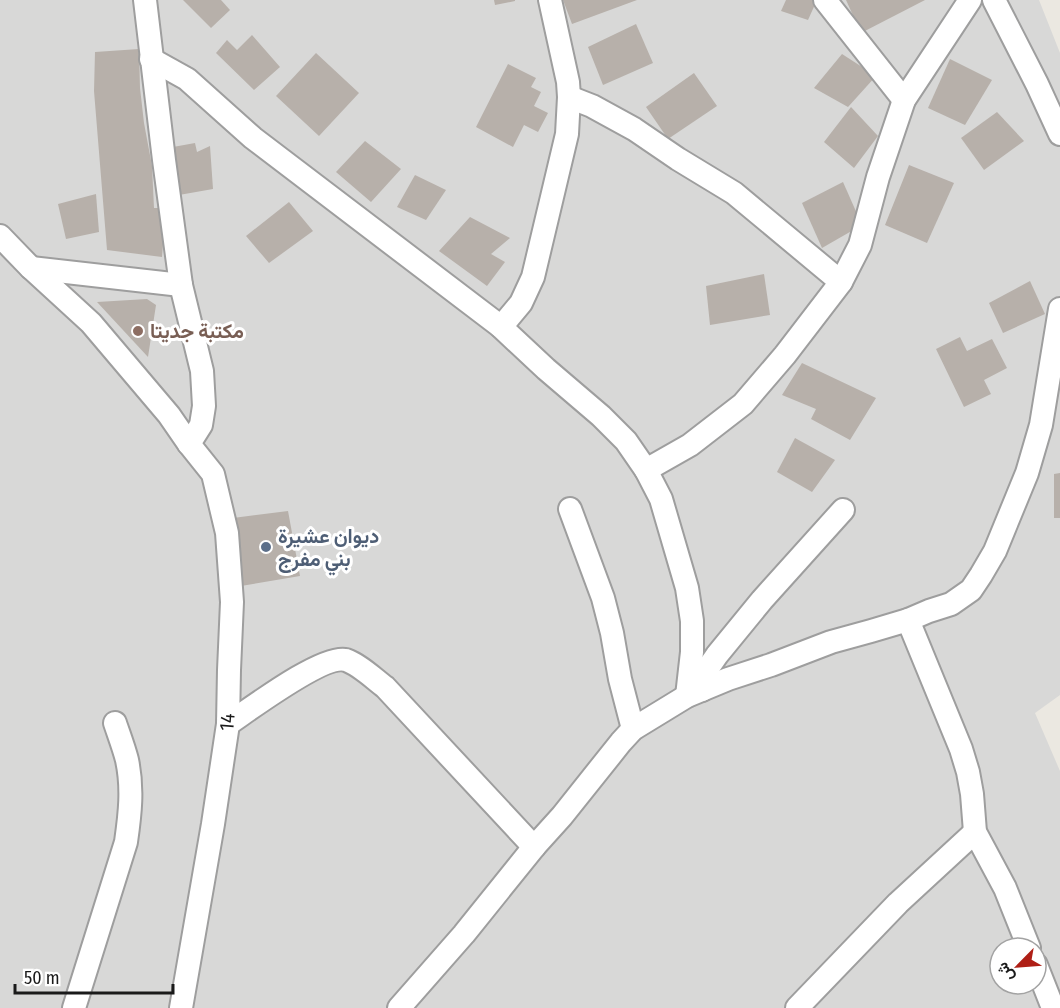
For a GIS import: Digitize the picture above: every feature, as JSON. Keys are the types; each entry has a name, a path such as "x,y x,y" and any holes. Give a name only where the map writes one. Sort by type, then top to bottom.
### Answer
{"street":[{"path":"145,0 181,285 202,371 204,406 201,425 189,444"},
{"path":"500,326 521,303 533,277 567,134 568,82 550,0"},
{"path":"825,0 904,100"},
{"path":"646,470 690,445 743,404 786,354 841,282 860,245 878,177 904,100 970,0"},
{"path":"994,0 1060,134"},
{"path":"151,59 187,80 253,138 500,326 626,441 646,470 661,499 687,588 692,621 695,693"},
{"path":"569,97 592,106 634,129 734,193 841,282"},
{"name":"14","path":"2,241 91,323 169,415 213,474 227,533 232,602 228,724 213,824 180,1008"},
{"path":"31,268 181,285"},
{"path":"399,1008 464,934 633,729 695,693 831,642 909,620 951,604 971,590 995,551 1027,473 1041,425 1060,309"},
{"path":"570,509 603,598 633,729"},
{"path":"695,693 717,655 762,600 843,510"},
{"path":"909,620 961,749 972,794 975,832 1005,888 1024,936"},
{"path":"228,724 274,691 305,673 335,660 346,660 361,668 385,687 534,848"},
{"path":"74,1008 126,842 131,788 127,759 115,723"},
{"path":"797,1008 898,903 975,832"}],"shaded area":[{"path":"0,0 1039,0 1060,53 1060,695 1035,713 1060,771 1060,1008 0,1008"}],"building":[{"path":"183,0 221,0 230,10 211,28"},
{"path":"494,0 515,0 515,1 495,5"},
{"path":"563,0 637,0 572,24"},
{"path":"786,0 817,0 808,20 781,11"},
{"path":"846,0 925,0 861,33"},
{"path":"636,24 653,63 603,85 588,47"},
{"path":"252,35 280,67 254,90 216,53 227,40 237,50"},
{"path":"139,49 140,88 152,166 154,208 166,208 162,257 107,250 94,91 95,52"},
{"path":"316,53 359,93 319,136 276,96"},
{"path":"842,54 876,76 848,107 814,88"},
{"path":"950,59 992,80 965,125 928,108"},
{"path":"508,64 536,78 531,87 541,92 534,106 548,113 538,132 524,125 513,147 476,127"},
{"path":"694,73 717,106 668,139 646,107"},
{"path":"851,107 878,136 854,168 824,142"},
{"path":"997,112 1024,141 984,170 961,138"},
{"path":"365,141 401,169 371,202 336,172"},
{"path":"195,143 197,152 210,146 213,189 179,195 173,147"},
{"path":"909,165 954,183 927,243 885,225"},
{"path":"415,175 446,190 426,220 397,207"},
{"path":"843,182 862,225 822,248 802,203"},
{"path":"96,194 99,232 66,239 58,204"},
{"path":"289,202 313,231 269,263 246,236"},
{"path":"470,217 510,238 491,254 505,262 487,286 439,251"},
{"path":"764,274 770,315 710,325 706,286"},
{"path":"1030,281 1045,314 1003,333 989,303"},
{"name":"مكتبة جديتا","path":"147,299 156,305 148,357 97,302"},
{"path":"960,337 967,351 992,339 1007,368 984,380 991,394 964,407 936,349"},
{"path":"802,363 876,398 850,440 811,419 816,409 782,395"},
{"path":"795,438 835,460 812,492 777,472"},
{"path":"1060,473 1060,518 1054,518 1054,474"},
{"name":"ديوان عشيرة بني مفرج","path":"288,511 300,576 241,586 233,518"}],"place":[{"name":"مكتبة جديتا","path":"138,331"},
{"name":"ديوان عشيرة بني مفرج","path":"266,547"}]}
